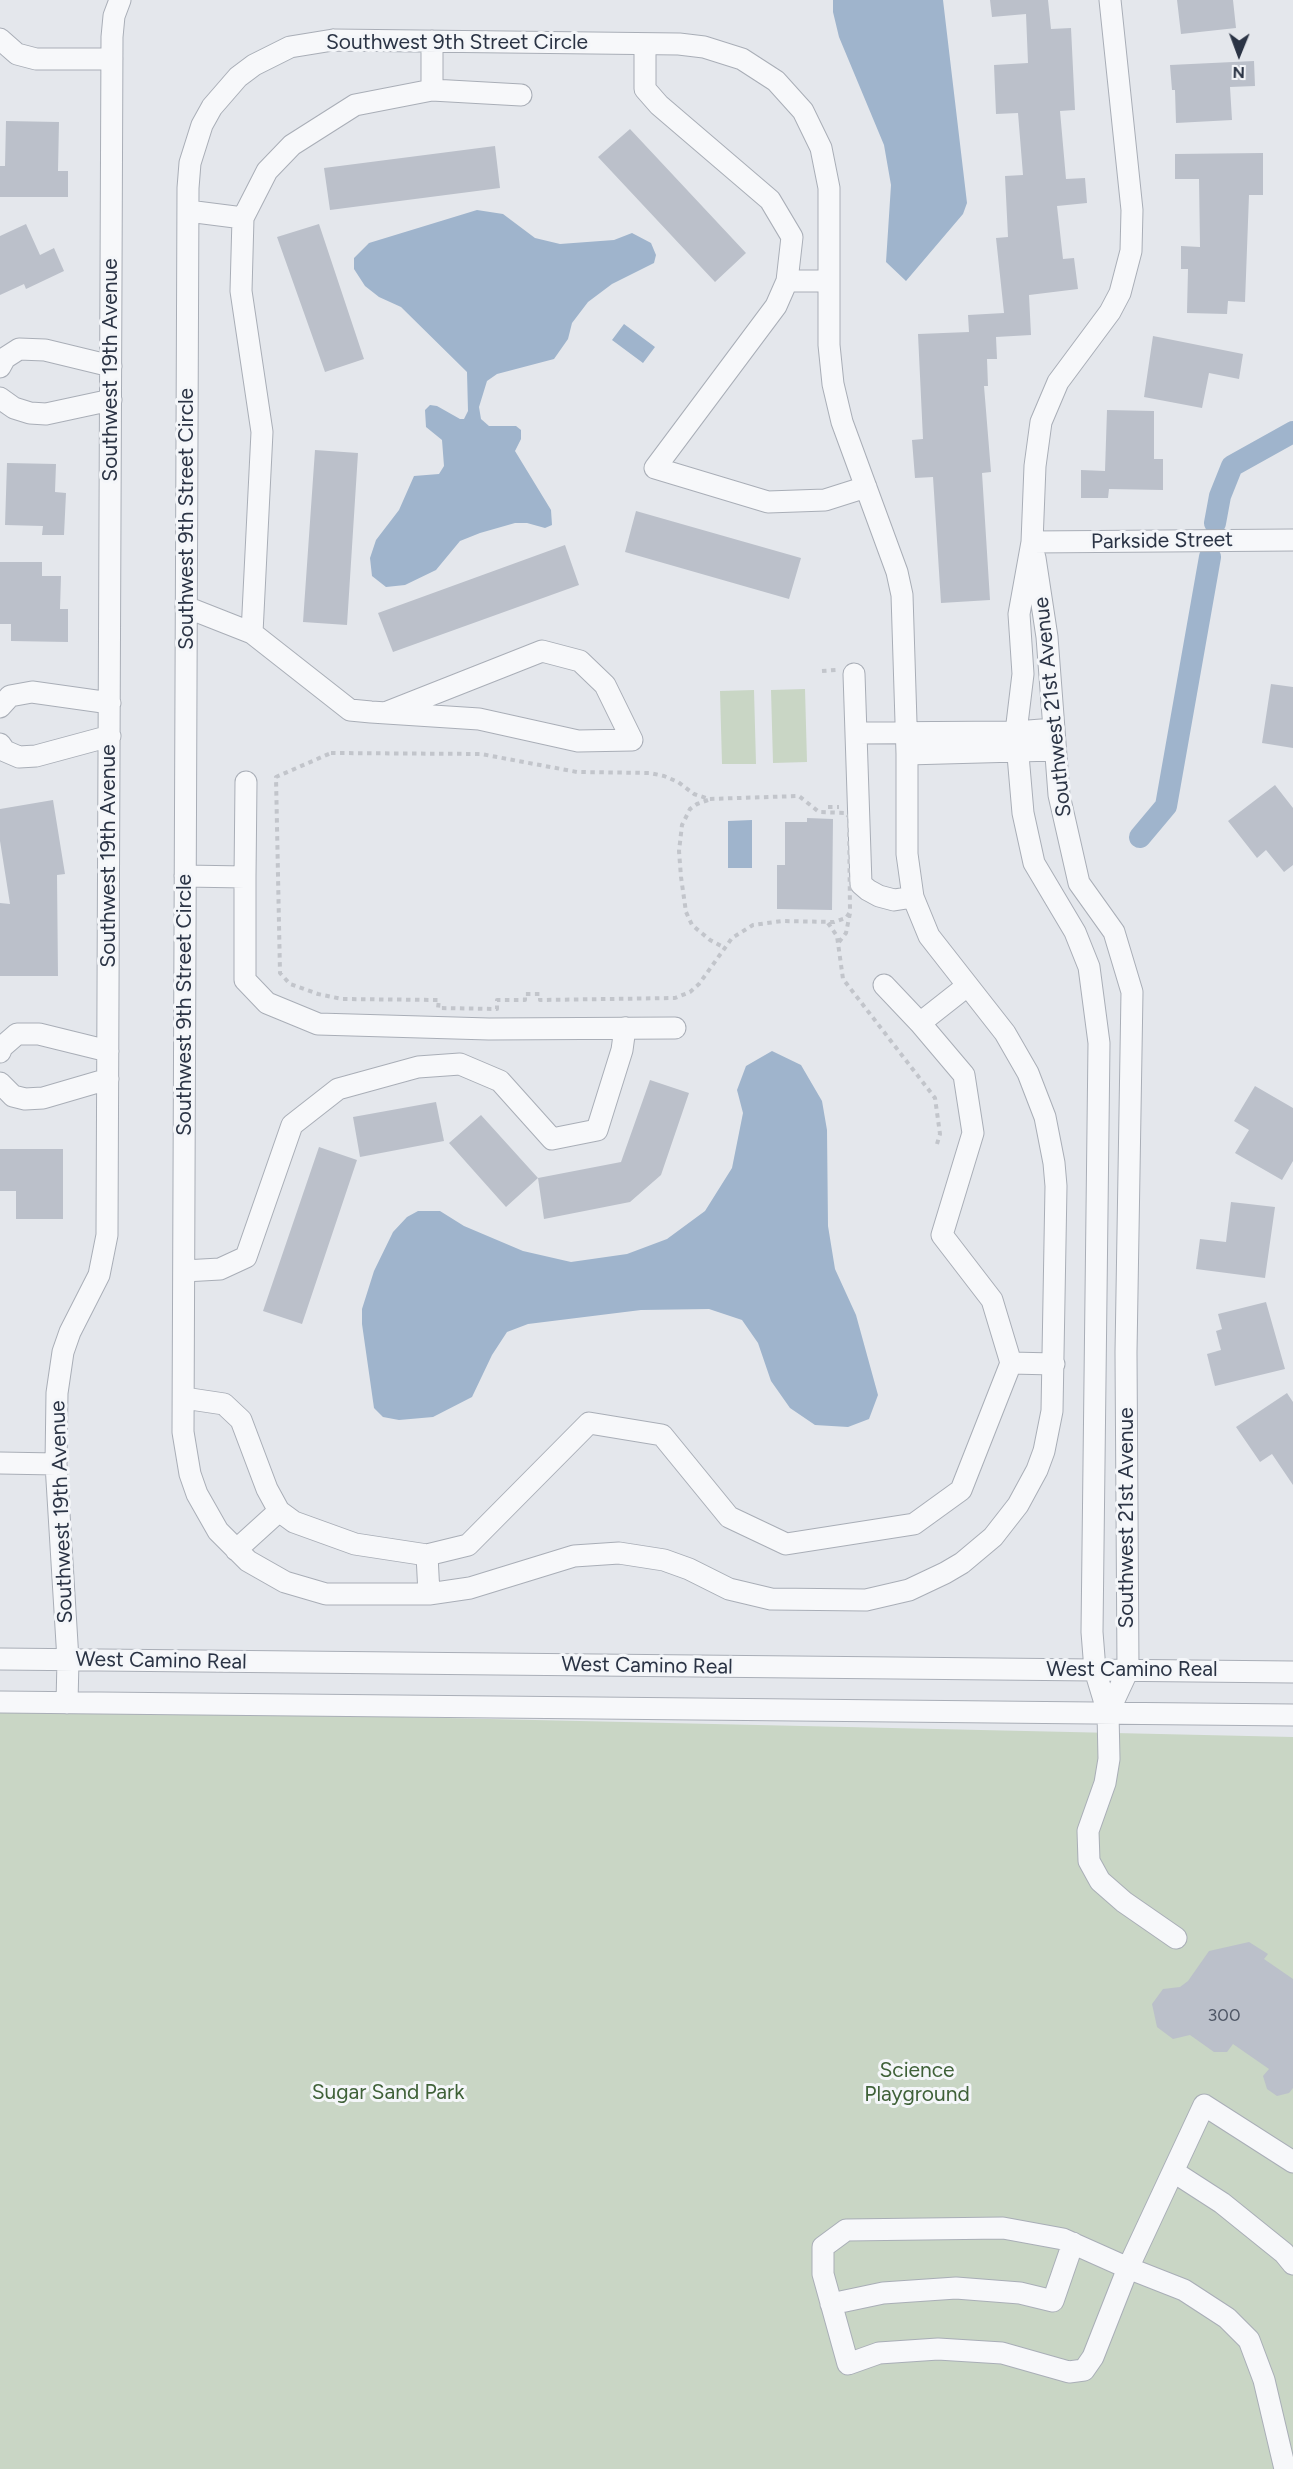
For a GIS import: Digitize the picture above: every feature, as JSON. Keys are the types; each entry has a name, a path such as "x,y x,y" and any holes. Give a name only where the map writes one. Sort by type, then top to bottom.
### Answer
{"street":[{"name":"Southwest 19th Avenue","path":"68,1703 68,1660 56,1464 57,1393 63,1352 70,1332 99,1275 107,1235 112,59 114,16 120,0"},
{"name":"Southwest 21st Avenue","path":"1108,1713 1095,1670 1092,1632 1099,1043 1089,968 1075,932 1034,863 1023,813 1016,741 1023,674 1018,614 1032,542 1035,465 1041,422 1058,382 1110,312 1120,293 1131,251 1132,210 1110,0"},
{"path":"0,39 16,54 36,59 112,59"},
{"name":"Southwest 9th Street Circle","path":"313,42 432,42 645,44 704,47 742,59 776,81 803,111 821,148 827,168 829,188 829,345 833,384 842,422 897,572 902,595 907,754 907,854 913,897 929,936 1017,1053 1037,1095 1050,1139 1056,1186 1052,1411 1044,1451 1037,1470 1018,1505 993,1537 962,1563 909,1590 866,1600 771,1599 729,1589 664,1560 619,1552 574,1556 470,1588 429,1594 348,1596 306,1589 266,1573 236,1550 218,1531 206,1513 190,1474 183,1432 190,163 202,125 224,91 254,65 290,47 313,42"},
{"path":"432,42 432,90"},
{"path":"645,44 645,89 659,105 770,200 792,237 787,281 776,306 655,468 768,502 825,500 866,487"},
{"path":"252,633 262,432 241,291 243,218 267,171 292,145 355,105 432,90 521,94"},
{"path":"188,211 243,218"},
{"path":"787,281 829,281"},
{"path":"0,367 5,358 20,349 45,350 111,366"},
{"path":"0,399 14,408 30,413 46,414 111,400"},
{"name":"Parkside Street","path":"1032,542 1293,540"},
{"name":"Southwest 21st Avenue","path":"1032,542 1047,637 1059,795 1079,883 1114,932 1132,992 1126,1352 1128,1670 1108,1713"},
{"path":"186,607 252,633 350,710 385,713 479,718 578,741 632,740 605,685 580,660 542,651 385,713"},
{"path":"854,674 861,884 879,896 894,900 913,897"},
{"path":"0,707 10,696 32,692 110,704"},
{"path":"907,754 1016,741 1054,729"},
{"path":"856,733 905,732 1016,741 1055,750"},
{"path":"0,744 5,751 19,757 36,756 110,736"},
{"path":"246,782 245,980 267,1002 318,1024 489,1029 675,1028"},
{"path":"185,876 245,877"},
{"path":"184,1398 224,1404 241,1420 267,1489 279,1511 294,1522 355,1544 427,1555 468,1545 589,1423 662,1435 729,1517 786,1544 914,1524 962,1490 1011,1363 992,1300 942,1235 973,1133 964,1075 884,985"},
{"path":"920,1023 968,986"},
{"path":"184,1271 220,1269 246,1257 292,1125 338,1089 417,1067 460,1064 500,1081 552,1139 597,1130 622,1050 625,1028"},
{"path":"0,1052 2,1047 16,1034 39,1034 108,1051"},
{"path":"0,1083 13,1096 25,1099 43,1098 108,1079"},
{"path":"1011,1363 1054,1364"},
{"path":"0,1463 56,1464"},
{"path":"236,1550 279,1511"},
{"path":"427,1555 429,1594"},
{"name":"West Camino Real","path":"0,1659 1293,1672"},
{"name":"West Camino Real","path":"0,1702 1293,1715"},
{"path":"1108,1713 1108,1759 1105,1783 1088,1831 1089,1861 1100,1881 1124,1902 1176,1938"},
{"path":"1285,2469 1264,2380 1250,2340 1227,2318 1184,2290 1128,2268 1063,2239 1002,2228 846,2230 823,2247 823,2274 848,2364 879,2353 938,2349 1002,2353 1068,2372 1084,2370 1093,2357 1128,2268 1204,2105 1293,2162"},
{"path":"1174,2172 1222,2203 1284,2253 1293,2264"},
{"path":"831,2304 883,2293 956,2288 1020,2293 1053,2301 1073,2243"}],"path":[{"path":"839,942 846,933 850,912 849,817 846,813 819,812 799,796 709,799 694,794 678,782 650,773 577,772 481,754 331,753 276,777 280,973 290,984 318,994 342,999 439,1000 438,1008 497,1009 497,1000 525,1000 525,994 540,994 540,1000 675,998 690,992 699,984 732,938 753,925 782,921 828,922 840,920 850,912"},
{"path":"709,799 690,809 682,825 679,851 681,877 686,912 692,925 710,940 726,948"},
{"path":"828,922 834,929 839,942 843,979 935,1098 940,1134 937,1144"}],"green space":[{"path":"805,689 807,762 773,763 771,690"},
{"path":"754,690 756,764 722,764 720,691"},
{"name":"Sugar Sand Park","path":"0,1708 1293,1737 1293,2469 0,2469"}],"water":[{"path":"833,0 943,0 967,203 963,214 906,281 886,262 891,185 884,145 839,37 833,12"},
{"path":"477,210 503,214 535,238 560,244 614,240 632,233 651,243 656,255 654,263 612,284 588,302 572,323 568,339 554,359 497,374 487,381 479,407 481,419 489,426 516,426 521,430 521,439 515,451 551,510 552,525 545,528 527,523 515,523 480,533 460,541 436,570 405,585 386,587 372,576 370,558 376,540 399,510 414,476 439,474 444,466 442,440 426,427 425,410 430,405 437,406 464,419 468,411 467,372 401,307 379,297 365,286 354,269 354,258 369,243"},
{"path":"624,324 655,347 643,363 612,340"},
{"path":"752,820 752,868 728,868 728,821"},
{"path":"772,1051 801,1065 822,1101 827,1130 828,1226 835,1269 856,1315 878,1395 869,1419 848,1427 815,1425 790,1408 771,1381 758,1343 742,1320 709,1309 641,1310 528,1324 507,1332 492,1355 472,1397 433,1417 399,1420 383,1417 374,1408 362,1324 362,1309 374,1271 393,1232 407,1217 418,1211 440,1211 464,1226 523,1251 571,1262 627,1254 667,1239 705,1211 732,1168 743,1113 737,1090 746,1066"}],"building":[{"path":"990,0 1048,0 1051,29 1071,28 1075,110 1060,111 1066,179 1085,178 1087,203 1057,206 1063,259 1074,258 1078,289 1029,295 1031,335 996,337 997,359 987,359 988,386 984,386 991,472 982,473 990,600 941,603 933,477 915,478 912,440 923,439 918,334 969,332 968,315 1004,313 996,238 1008,237 1005,176 1023,175 1018,113 996,114 994,65 1028,63 1026,14 992,17"},
{"path":"1177,0 1233,0 1236,28 1181,34"},
{"path":"1254,61 1255,86 1230,87 1232,120 1176,123 1175,90 1172,90 1170,65"},
{"path":"6,121 59,122 58,171 68,171 68,197 0,197 0,166 5,166"},
{"path":"630,129 746,253 715,282 598,157"},
{"path":"495,146 500,188 330,210 324,168"},
{"path":"1263,153 1263,195 1249,195 1245,302 1228,301 1227,314 1187,313 1188,269 1181,269 1181,246 1200,247 1199,179 1175,179 1175,154"},
{"path":"26,224 40,255 54,248 64,271 26,289 24,284 0,295 0,236"},
{"path":"319,224 364,359 325,372 277,237"},
{"path":"1153,336 1243,354 1239,379 1209,373 1202,408 1144,397"},
{"path":"1107,410 1154,411 1154,459 1163,459 1163,490 1109,489 1108,498 1081,498 1081,470 1105,471"},
{"path":"315,450 358,453 347,625 303,622"},
{"path":"7,463 56,464 55,492 66,493 64,535 42,535 43,526 5,525"},
{"path":"636,511 801,558 789,599 625,552"},
{"path":"565,545 579,585 393,652 378,613"},
{"path":"0,562 42,562 42,576 61,576 60,609 68,609 68,642 11,641 11,624 0,624"},
{"path":"1271,684 1293,687 1293,748 1262,743"},
{"path":"1275,785 1293,808 1293,865 1284,872 1266,850 1257,858 1228,821"},
{"path":"53,800 65,874 57,875 58,976 0,976 0,903 10,904 0,841 0,809"},
{"path":"807,818 833,819 832,910 777,909 777,865 785,865 785,822 807,822"},
{"path":"650,1080 689,1093 661,1175 630,1202 544,1219 538,1178 621,1162"},
{"path":"1255,1086 1293,1108 1293,1161 1282,1180 1235,1153 1249,1130 1234,1121"},
{"path":"436,1102 444,1141 360,1157 353,1117"},
{"path":"481,1115 538,1178 506,1207 449,1143"},
{"path":"319,1147 357,1160 302,1324 263,1311"},
{"path":"0,1149 63,1149 63,1219 16,1219 16,1191 0,1191"},
{"path":"1231,1202 1275,1207 1265,1278 1196,1269 1200,1239 1226,1242"},
{"path":"1266,1302 1285,1369 1215,1386 1207,1354 1221,1350 1216,1331 1222,1329 1218,1314"},
{"path":"1287,1393 1293,1402 1293,1485 1272,1454 1260,1462 1236,1427"},
{"path":"1249,1942 1268,1954 1264,1959 1293,1979 1293,2088 1289,2093 1277,2096 1267,2089 1263,2076 1269,2069 1233,2044 1227,2052 1214,2052 1190,2035 1173,2039 1157,2027 1152,2004 1163,1989 1180,1987 1188,1981 1209,1951"}],"waterway":[{"path":"1215,523 1220,496 1232,466 1293,432"},
{"path":"1140,837 1166,806 1210,557"}],"park label":[{"name":"Science Playground","path":"917,2083"}]}
